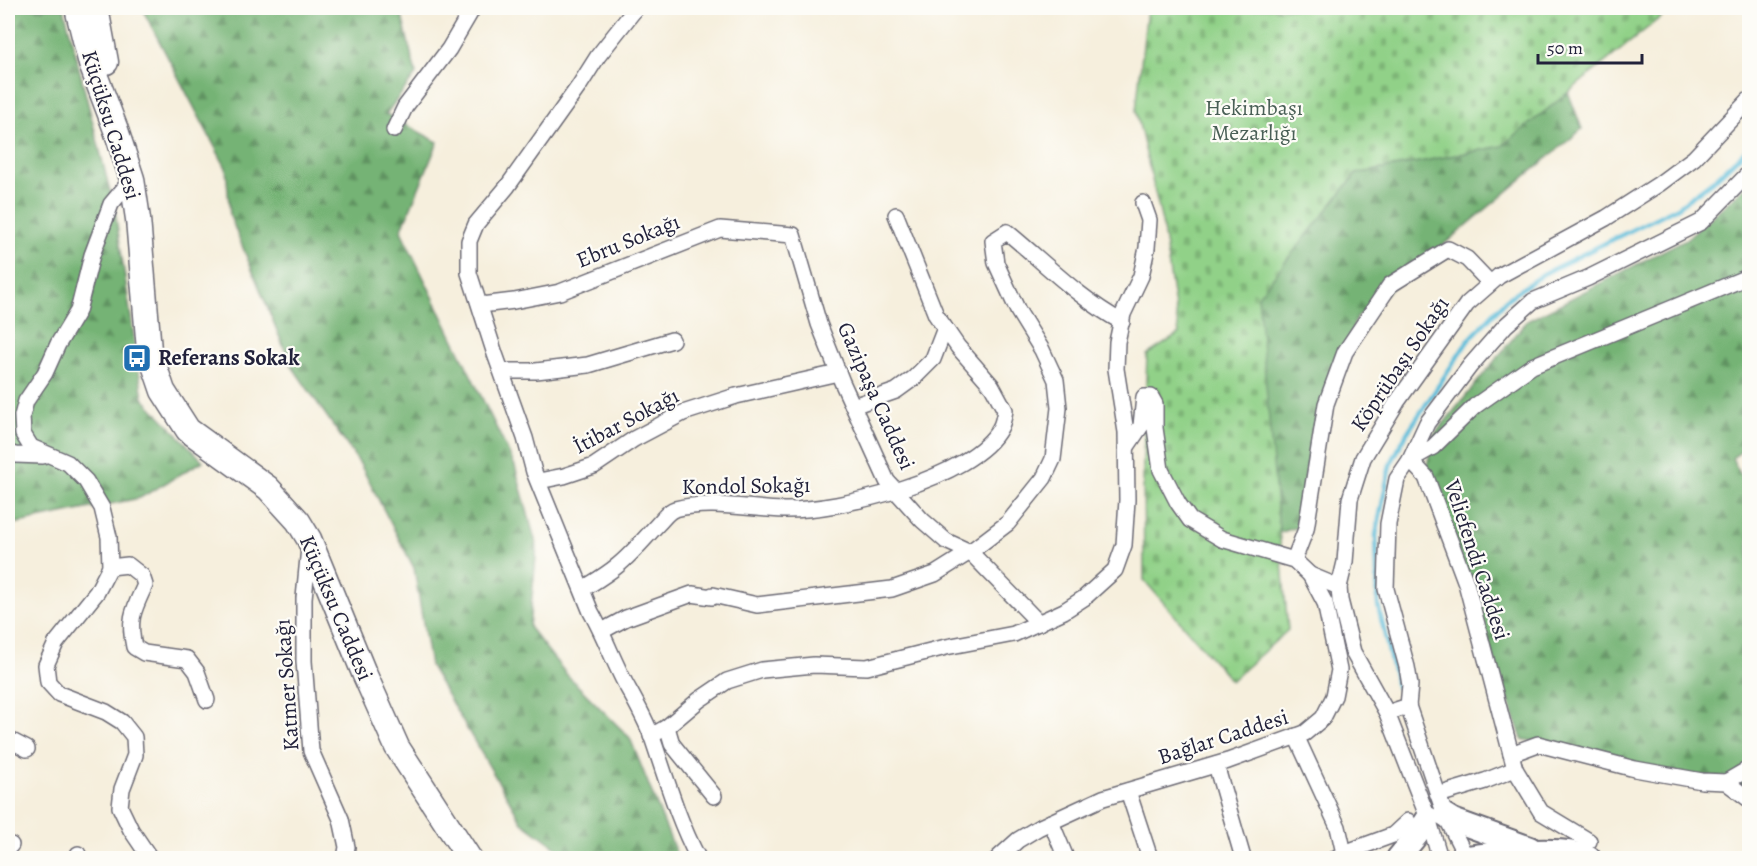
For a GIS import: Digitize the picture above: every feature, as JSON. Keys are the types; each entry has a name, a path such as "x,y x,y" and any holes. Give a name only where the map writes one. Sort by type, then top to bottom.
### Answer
{"main road":[{"name":"Küçüksu Caddesi","path":"77,8 91,64 152,221 161,340 172,382 198,417 226,441 274,474 304,506 316,525 327,550 408,746 483,858"},
{"name":"Küçüksu Caddesi","path":"96,8 105,60 128,123 137,178 138,219 149,350 163,391 188,430 268,488 298,521 309,539 397,747 469,858"},
{"path":"1398,858 1421,830 1430,812 1537,851"},
{"path":"1465,858 1537,851 1582,854 1589,850"}],"street":[{"path":"394,130 405,107 449,49 473,8"},
{"path":"636,8 597,56 579,86 507,187 476,224 469,241 469,273 525,438 534,472 591,612 625,683 638,704 698,858"},
{"name":"Köprübaşı Sokağı","path":"1440,858 1430,812 1387,713 1353,652 1340,600 1338,587 1345,562 1350,499 1363,458 1397,402 1467,304 1499,276 1606,218 1659,184 1694,158 1749,99"},
{"path":"1465,858 1430,812 1408,706 1410,685 1407,667 1386,589 1388,524 1397,479 1410,460 1427,423 1470,366 1505,326 1533,301 1588,278 1701,222 1749,172"},
{"path":"137,178 111,204 92,255 78,311 58,344 45,373 26,401 22,416 23,434 31,447 69,463 86,481 102,508 109,537 110,567 97,592 56,643 46,664 48,682 58,694 106,712 122,722 134,737 135,755 122,789 120,807 131,830 150,858"},
{"path":"651,736 667,727 699,700 727,681 762,670 814,665 867,667 946,647 1014,634 1064,611 1084,598 1115,570 1124,545 1127,500 1126,432 1116,369 1118,342 1123,314 1141,276 1147,248 1149,220 1143,203"},
{"name":"Kondol Sokağı","path":"583,589 618,565 672,510 698,505 785,510 822,507 897,492 963,462 987,443 1000,428 1005,410 992,386 958,347 936,315 896,215"},
{"name":"Ebru Sokağı","path":"481,305 560,292 720,229 793,235"},
{"path":"602,632 626,618 692,594 712,597 713,595 757,605 892,589 935,574 970,552 1008,523 1044,478 1053,459 1059,408 1056,380 1042,350 1018,311 996,263 993,241 1007,232 1065,283 1101,311 1122,322"},
{"name":"Gazipaşa Caddesi","path":"793,235 819,324 838,373 887,481 921,520 946,541 970,552 1039,623"},
{"path":"1294,560 1306,528 1326,404 1345,352 1370,312 1390,285 1448,249 1467,259 1490,284"},
{"path":"1410,460 1433,447 1474,406 1532,366 1749,276"},
{"path":"853,406 896,391 914,378 933,359 945,328"},
{"path":"502,371 536,371 588,365 672,340"},
{"name":"İtibar Sokağı","path":"539,481 594,466 634,439 683,413 736,396 838,373"},
{"path":"1126,448 1141,426 1144,397 1151,397 1155,404 1155,428 1161,470 1178,503 1190,520 1222,539 1294,560 1310,574 1338,587"},
{"path":"8,453 50,456"},
{"name":"Veliefendi Caddesi","path":"1410,460 1426,477 1466,583 1513,762 1542,812 1589,850"},
{"name":"Katmer Sokağı","path":"309,539 304,598 304,661 310,751 341,819 347,847 345,858"},
{"path":"110,567 128,565 142,576 145,585 134,608 130,628 134,647 144,653 187,659 197,672 207,700"},
{"name":"Bağlar Caddesi","path":"999,858 1018,840 1102,798 1216,765 1305,733 1323,718 1334,696 1339,670 1325,603 1310,574"},
{"path":"1387,713 1408,706"},
{"path":"667,727 672,744 714,796"},
{"path":"1296,736 1338,827 1340,856 1393,835 1485,781 1538,744 1635,769 1702,781 1726,782 1749,768"},
{"path":"8,739 27,749"},
{"path":"1216,765 1243,858"},
{"path":"1726,782 1749,800"},
{"path":"1128,791 1150,858"},
{"path":"677,809 710,858"},
{"path":"1051,822 1066,858"}],"green space":[{"path":"8,8 64,8 115,211 143,398 203,461 140,498 8,525"},
{"path":"144,8 400,8 416,74 386,114 438,142 401,231 515,466 537,547 529,627 567,675 630,738 678,858 571,858 522,822 430,666 414,568 360,464 291,365 230,216 226,168 145,14"},
{"name":"Hekimbaşı Mezarlığı","path":"1147,8 1672,8 1502,146 1356,174 1258,296 1288,630 1231,681 1144,580 1143,462 1147,355 1179,334 1162,222 1136,111"},
{"path":"1568,92 1582,129 1357,317 1312,430 1298,527 1279,533 1257,296 1356,174 1502,146"},
{"path":"1749,184 1749,446 1732,458 1749,491 1749,790 1522,739 1427,465 1434,435 1527,321 1686,239"}],"waterway":[{"path":"1397,687 1378,605 1376,535 1390,465 1407,433 1468,341 1507,299 1543,274 1678,207 1714,180 1750,146"}],"place":[{"name":"Referans Sokak","path":"137,358"}]}
